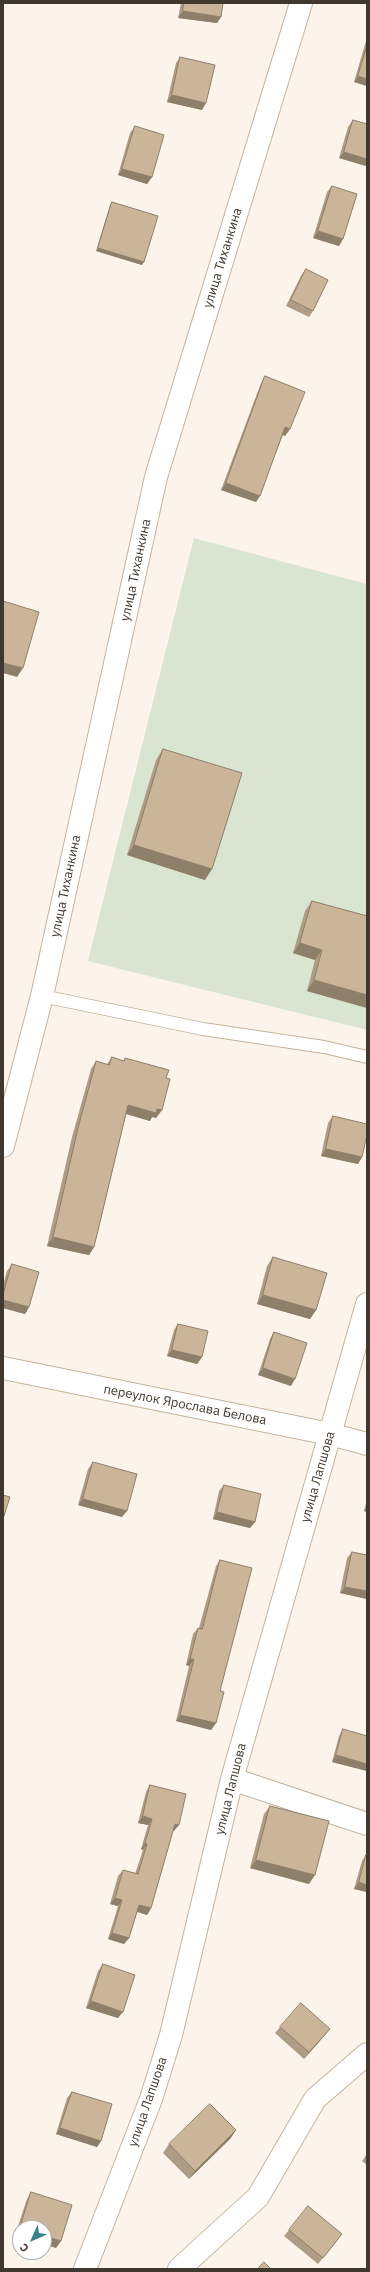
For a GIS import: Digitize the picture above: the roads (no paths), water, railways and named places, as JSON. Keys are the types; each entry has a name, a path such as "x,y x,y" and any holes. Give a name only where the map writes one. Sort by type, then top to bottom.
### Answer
{"street":[{"name":"улица Тиханкина","path":"3,1146 42,996 156,477 301,3"},
{"name":"улица Лапшова","path":"84,2269 151,2099 171,2035 232,1779 367,1304"},
{"name":"переулок Ярослава Белова","path":"3,1368 330,1434 367,1444"},
{"path":"232,1779 367,1824"},
{"path":"179,2269 258,2197 315,2099 367,2054"}],"lane":[{"path":"42,996 203,1029 324,1046 367,1057"}]}
